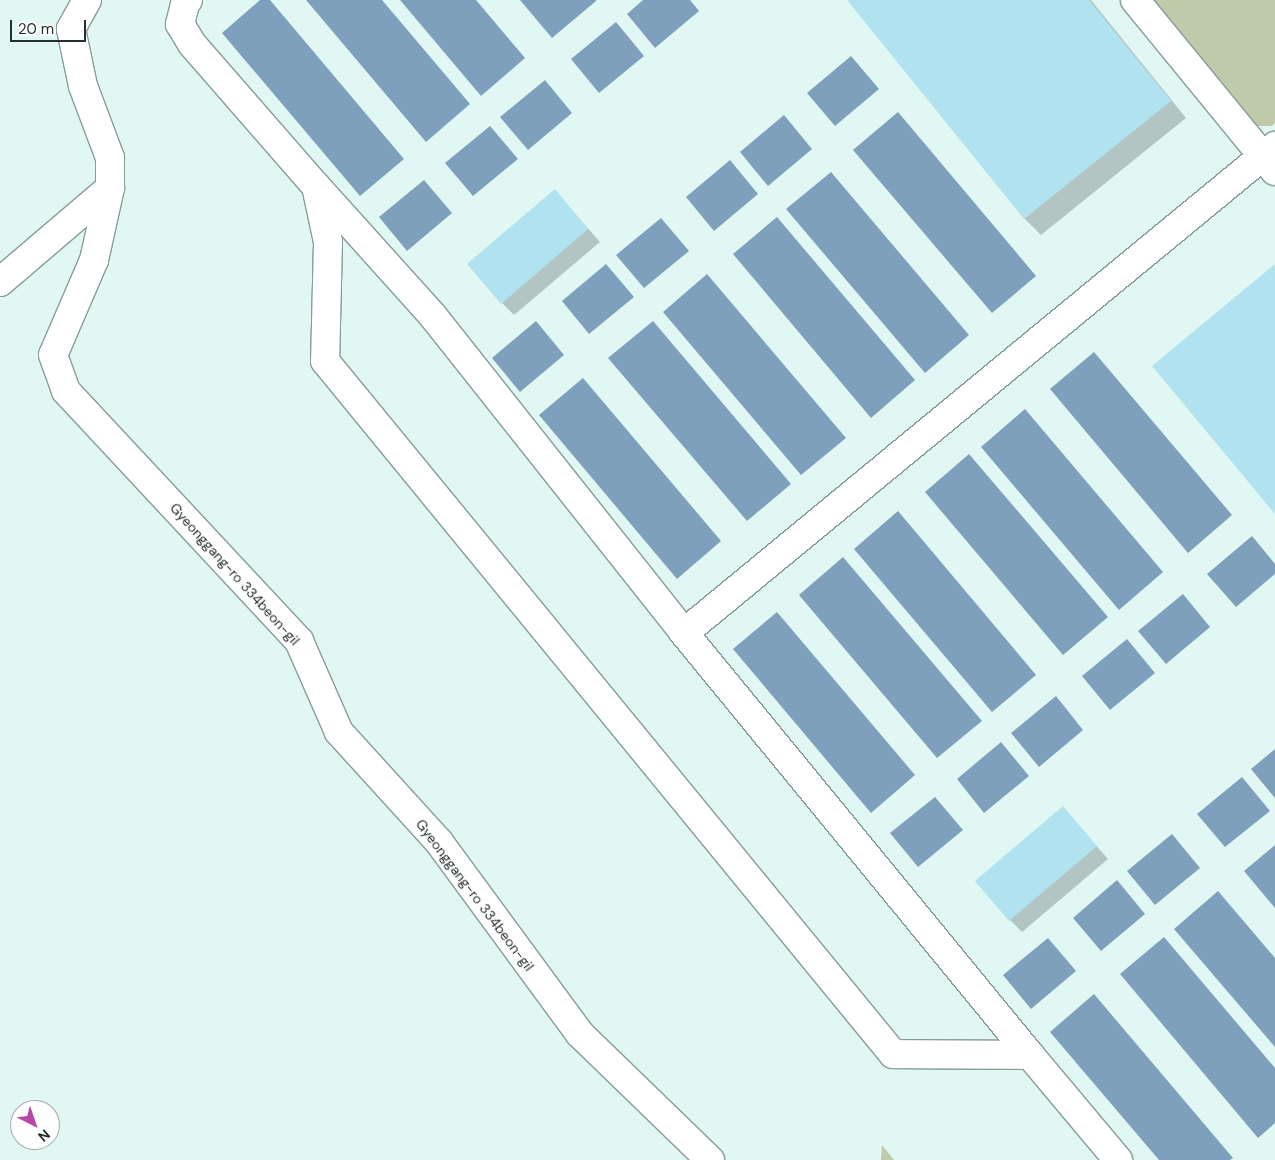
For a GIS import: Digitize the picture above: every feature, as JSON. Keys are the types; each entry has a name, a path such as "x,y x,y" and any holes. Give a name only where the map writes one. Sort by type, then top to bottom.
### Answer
{"street":[{"name":"Gyeonggang-ro 334beon-gil","path":"87,0 71,29 83,86 110,158 110,188 94,260 53,355 66,391 299,641 339,732 439,842 580,1034 710,1160"},
{"path":"188,0 184,4 180,24 192,44 433,316 684,633 1118,1160"},
{"path":"684,633 1271,158 1135,0"},
{"path":"316,186 328,242 325,361 893,1054 1030,1055"},
{"path":"0,282 110,188"}],"green space":[{"path":"1152,0 1275,0 1275,123 1272,126 1256,126"},
{"path":"882,1145 894,1160 881,1160"}],"water":[{"path":"260,0 270,0 404,159 360,196 222,33"},
{"path":"306,0 382,0 470,104 426,142"},
{"path":"400,0 476,0 525,58 481,96"},
{"path":"520,0 596,0 596,1 552,38"},
{"path":"643,0 690,0 699,11 655,48 627,14"},
{"path":"616,22 644,56 599,93 571,59"},
{"path":"851,56 879,89 835,126 807,93"},
{"path":"545,80 572,113 528,150 500,117"},
{"path":"898,112 1036,276 992,313 853,150"},
{"path":"784,115 812,149 768,186 740,152"},
{"path":"490,126 518,159 473,196 445,163"},
{"path":"730,160 758,194 714,231 686,197"},
{"path":"831,172 969,335 925,373 786,209"},
{"path":"424,180 452,213 407,251 379,217"},
{"path":"777,217 915,380 871,418 733,254"},
{"path":"661,218 689,251 644,288 616,255"},
{"path":"606,264 634,297 589,334 562,301"},
{"path":"707,274 846,438 801,475 663,312"},
{"path":"536,321 564,355 520,392 492,358"},
{"path":"653,321 791,484 747,521 608,358"},
{"path":"1094,352 1232,515 1188,553 1050,389"},
{"path":"583,378 721,541 677,579 539,415"},
{"path":"1025,409 1163,572 1119,610 981,447"},
{"path":"969,454 1108,617 1063,655 925,492"},
{"path":"898,511 1036,675 992,712 854,549"},
{"path":"1252,536 1275,564 1275,574 1236,607 1207,574"},
{"path":"843,557 982,721 937,758 799,595"},
{"path":"1183,594 1210,627 1166,664 1138,631"},
{"path":"777,612 915,775 871,813 733,649"},
{"path":"1127,639 1155,673 1110,710 1082,676"},
{"path":"1056,696 1083,730 1039,767 1011,733"},
{"path":"1001,742 1029,776 984,813 957,779"},
{"path":"1275,749 1275,798 1251,769"},
{"path":"1242,777 1270,811 1225,847 1197,814"},
{"path":"935,797 963,830 918,867 890,833"},
{"path":"1172,834 1200,868 1155,905 1127,871"},
{"path":"1275,845 1275,908 1244,871"},
{"path":"1117,880 1145,914 1101,951 1073,918"},
{"path":"1218,891 1275,958 1275,1047 1174,929"},
{"path":"1164,937 1275,1068 1275,1123 1258,1138 1120,974"},
{"path":"1048,938 1076,971 1031,1009 1003,975"},
{"path":"1094,994 1233,1158 1230,1160 1159,1160 1050,1032"}],"building":[{"path":"847,0 1089,0 1171,101 1024,219"},
{"path":"555,189 588,229 501,304 467,264"},
{"path":"1275,264 1275,514 1152,366"},
{"path":"1063,806 1097,846 1009,921 975,881"}]}
